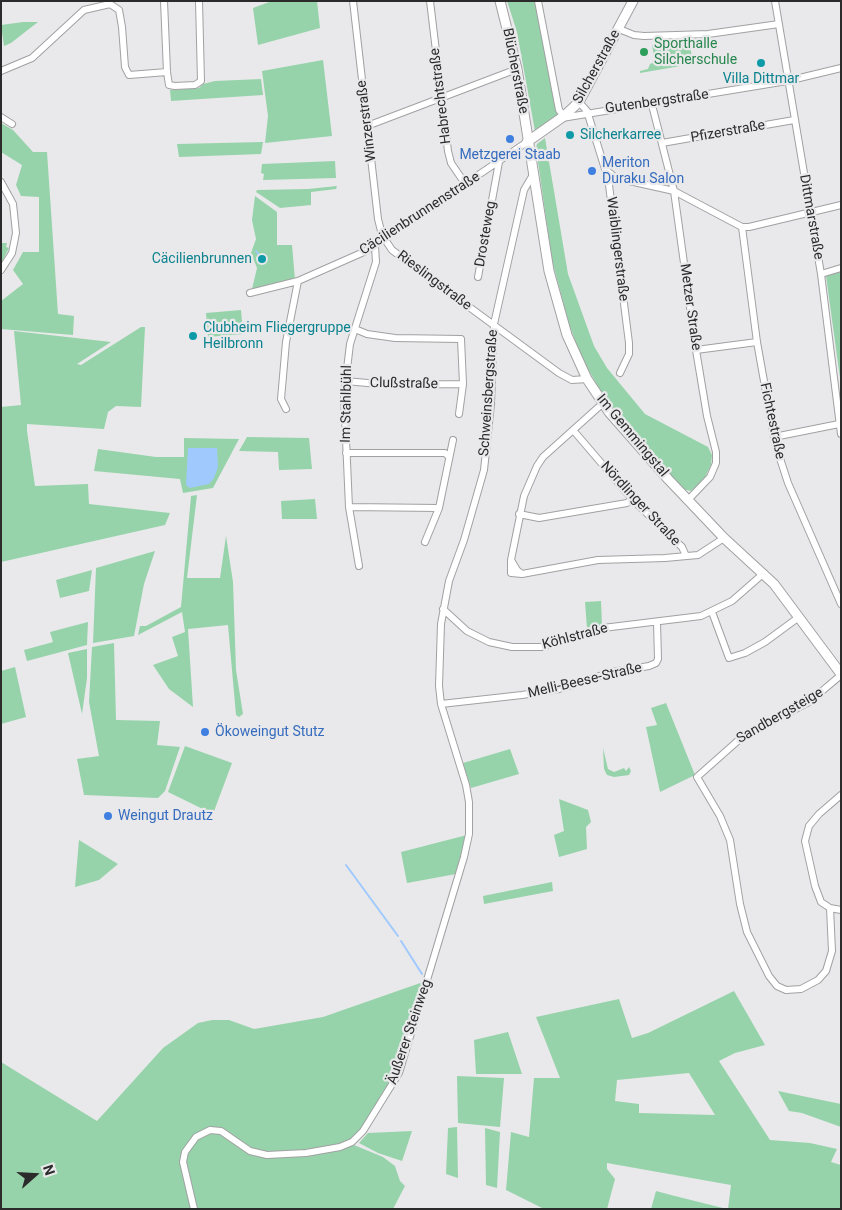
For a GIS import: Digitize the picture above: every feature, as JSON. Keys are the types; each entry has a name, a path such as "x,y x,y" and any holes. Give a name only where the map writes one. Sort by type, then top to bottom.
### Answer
{"street":[{"path":"164,1 169,85 195,85 201,81 198,1"},
{"name":"Winzerstraße","path":"353,1 380,229 385,238"},
{"name":"Habrechtstraße","path":"430,1 449,155 466,185"},
{"name":"Blücherstraße","path":"500,1 517,69 528,142"},
{"path":"538,1 559,110 563,118"},
{"name":"Silcherstraße","path":"528,142 563,118 579,102 633,1"},
{"name":"Dittmarstraße","path":"775,1 821,274 841,434"},
{"path":"1,71 32,58 84,10 110,4 119,10 125,67 129,75 167,72"},
{"path":"619,29 634,36 708,34 779,24"},
{"name":"Gutenbergstraße","path":"563,118 598,111 652,105 787,81 841,68"},
{"path":"367,126 517,69"},
{"name":"Waiblingerstraße","path":"579,102 588,114 603,162 612,176 609,185 629,349 620,373"},
{"name":"Metzer Straße","path":"652,105 674,191 696,350 707,416 715,444 716,463 710,477 688,500"},
{"path":"1,117 12,124"},
{"name":"Pfizerstraße","path":"662,143 794,120"},
{"name":"Cäcilienbrunnenstraße","path":"250,292 298,281 375,246 528,142"},
{"name":"Im Gemmingstal","path":"528,142 555,294 568,335 587,379 602,404 688,500 724,538 764,574 841,674"},
{"name":"Drosteweg","path":"478,277 499,162"},
{"name":"Schweinsbergstraße","path":"442,704 439,686 442,609 484,470 490,418 494,324 524,190 534,173"},
{"path":"612,176 674,191 742,227 756,226 841,205"},
{"path":"1,182 13,204 16,233 12,253 1,270"},
{"name":"Fichtestraße","path":"742,227 757,342 774,437 788,484 841,604"},
{"name":"Rieslingstraße","path":"385,238 392,250 566,377 576,380 587,379"},
{"name":"Im Stahlbühl","path":"358,566 349,507 345,381 348,354 376,262 375,246"},
{"path":"821,274 841,268"},
{"path":"286,409 281,399 285,349 298,281"},
{"path":"355,329 368,334 395,338 461,339 463,384 459,414"},
{"path":"696,350 757,342"},
{"name":"Clußstraße","path":"345,381 392,385 463,384"},
{"path":"602,404 538,464 524,496 519,514 511,573 522,574 598,560 686,556 709,550 724,538"},
{"path":"774,437 839,424"},
{"name":"Nördlinger Straße","path":"573,430 632,499 682,547 686,556"},
{"path":"425,542 439,508 453,440"},
{"path":"346,453 445,452 449,456"},
{"path":"519,514 539,518 627,503 632,499"},
{"path":"349,507 439,508"},
{"name":"Köhlstraße","path":"442,609 467,631 489,642 512,647 542,647 603,628 690,619 712,612 742,595 764,574"},
{"path":"712,612 729,658 744,653 765,642 799,617"},
{"name":"Melli-Beese-Straße","path":"442,704 559,689 612,672 649,666 656,663 658,659 657,622"},
{"name":"Sandbergsteige","path":"830,908 832,950 826,972 818,980 801,988 786,990 777,986 768,974 747,932 740,904 730,840 720,816 697,777 741,738 810,702 841,674"},
{"name":"Äußerer Steinweg","path":"194,1209 183,1162 185,1152 196,1137 210,1130 221,1131 250,1151 267,1155 337,1149 360,1135 397,1078 464,857 469,834 469,802 466,785 442,704"},
{"path":"841,795 819,814 805,834 818,896 821,902 830,908 841,910"}],"green space":[{"path":"272,1 317,1 320,28 258,45 253,8"},
{"path":"507,1 535,1 536,5 558,115 535,131 517,32"},
{"path":"38,22 11,43 4,46 1,25"},
{"path":"689,41 692,57 697,57 698,63 640,73 640,71 648,69 650,64 655,62 652,45"},
{"path":"323,60 332,136 265,143 268,116 262,71"},
{"path":"261,79 263,95 171,101 170,90 199,88 203,84 215,81"},
{"path":"1,123 13,130 33,152 47,152 58,314 74,316 73,335 1,329 1,301 23,284 13,270 23,252 39,252 39,197 21,196 16,185 22,165 1,152"},
{"path":"545,138 568,274 594,346 607,368 645,414 708,447 712,455 711,465 704,479 691,491 682,489 622,420 601,392 582,358 569,324 552,260 536,148 537,144"},
{"path":"263,142 261,154 179,157 177,144"},
{"path":"335,161 336,178 263,180 264,174 261,173 262,164"},
{"path":"337,186 336,189 311,192 311,205 280,208 256,192 257,190 308,189"},
{"path":"255,196 277,212 277,245 292,245 295,280 252,289 257,268 251,253 256,239 252,220"},
{"path":"1,243 7,243 6,247 9,248 1,264"},
{"path":"841,272 841,385 826,276"},
{"path":"241,310 243,334 208,337 206,313"},
{"path":"141,327 145,327 141,407 116,406 108,412 104,429 27,424 27,431 35,486 88,484 89,504 170,513 165,525 1,562 1,407 21,405 14,331 111,342 77,364 81,365"},
{"path":"247,437 309,438 312,469 279,470 278,452 239,451"},
{"path":"184,438 239,439 213,488 183,493 180,479 94,471 98,449 156,457 184,457"},
{"path":"197,495 187,578 220,578 226,536 233,582 236,670 243,714 239,717 236,715 228,625 188,629 193,707 169,689 153,665 178,656 172,637 185,632 182,612 138,635 140,626 146,626 181,607 191,496"},
{"path":"315,499 317,519 282,519 281,501"},
{"path":"155,551 144,584 134,636 93,643 96,568"},
{"path":"92,570 89,591 60,598 56,580"},
{"path":"601,601 602,625 587,628 585,602"},
{"path":"88,622 87,645 27,661 24,650 53,642 50,632"},
{"path":"114,643 116,720 160,721 157,745 180,747 165,791 158,798 84,795 77,759 99,756 89,702 92,647"},
{"path":"87,649 87,678 82,714 68,653"},
{"path":"15,667 26,717 1,724 1,671"},
{"path":"666,703 695,775 660,792 646,727 657,725 651,708"},
{"path":"185,746 232,763 213,814 168,792"},
{"path":"603,748 608,769 614,772 624,768 626,771 629,767 631,771 629,775 614,777 607,775 604,769"},
{"path":"510,749 519,774 471,788 463,763"},
{"path":"559,799 588,810 591,822 586,827 587,849 559,857 554,835 564,831"},
{"path":"467,835 456,874 407,883 401,852"},
{"path":"79,840 118,864 99,880 75,887"},
{"path":"552,882 553,891 484,904 483,896"},
{"path":"426,981 395,1080 376,1111 346,1147 354,1145 383,1157 395,1166 400,1181 405,1186 393,1209 1,1209 1,1062 97,1121 163,1048 198,1023 212,1020 229,1020 254,1029 323,1017"},
{"path":"734,991 765,1045 735,1053 719,1061 770,1140 810,1143 837,1149 831,1162 841,1165 841,1209 728,1209 731,1185 607,1163 607,1169 615,1179 607,1209 544,1209 506,1190 511,1132 529,1137 534,1078 560,1078 536,1017 619,999 632,1038 648,1033","holes":["689,1073 715,1115 639,1113 639,1104 615,1101 617,1080"]},
{"path":"508,1032 522,1074 476,1074 474,1040"},
{"path":"457,1076 504,1078 500,1127 458,1123"},
{"path":"778,1091 841,1104 841,1127 802,1113 789,1111"},
{"path":"457,1127 458,1178 446,1174 448,1128"},
{"path":"485,1128 500,1132 497,1188 486,1185"},
{"path":"412,1131 402,1161 378,1153 359,1143 368,1133"},
{"path":"656,1191 671,1195 727,1209 651,1209"}],"water":[{"path":"188,448 217,448 218,467 214,478 209,484 190,488 186,485"}],"waterway":[{"path":"256,251 264,261"},
{"path":"346,865 398,936"},
{"path":"401,941 422,974"}],"place":[{"name":"Sporthalle Silcherschule","path":"644,52"},
{"name":"Villa Dittmar","path":"761,63"},
{"name":"Silcherkarree","path":"570,135"},
{"name":"Metzgerei Staab","path":"510,139"},
{"name":"Meriton Duraku Salon","path":"592,171"},
{"name":"Cäcilienbrunnen","path":"262,259"},
{"name":"Clubheim Fliegergruppe Heilbronn","path":"193,336"},
{"name":"Ökoweingut Stutz","path":"205,732"},
{"name":"Weingut Drautz","path":"108,816"}]}
